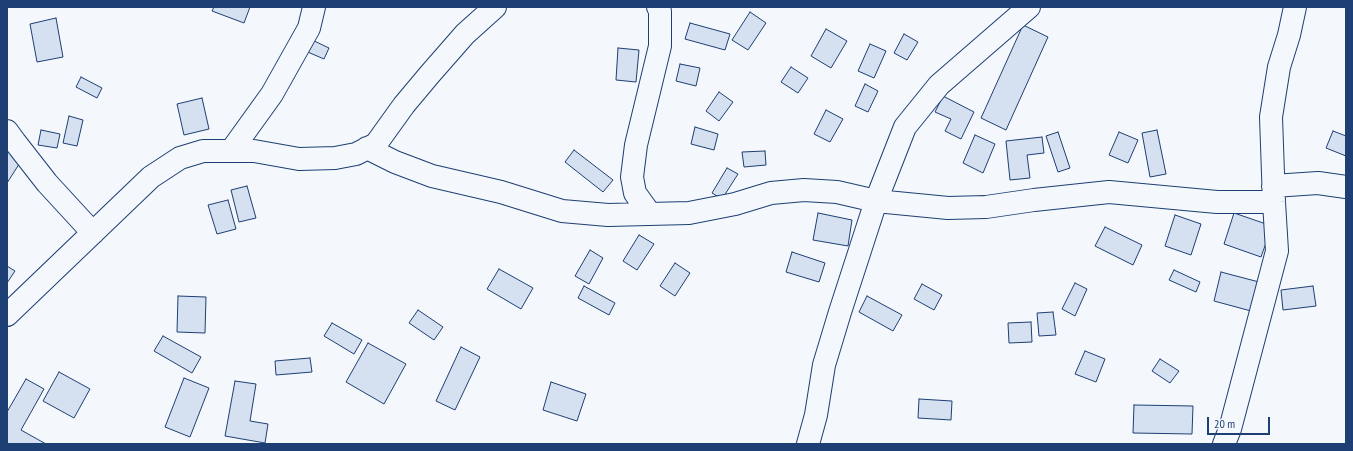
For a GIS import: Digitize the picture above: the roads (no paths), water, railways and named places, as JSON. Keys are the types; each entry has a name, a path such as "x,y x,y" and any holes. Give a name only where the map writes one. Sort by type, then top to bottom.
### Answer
{"street":[{"path":"231,151 272,94 308,28 314,7"},
{"path":"7,315 152,176 180,158 203,151 254,151 299,159 335,158 356,154 376,144 404,105 465,34 495,7"},
{"path":"808,444 816,415 824,365 840,312 876,201 905,127 939,85 1029,7"},
{"path":"1224,444 1230,429 1277,251 1272,116 1279,67 1289,35 1295,7"},
{"path":"650,214 635,193 632,177 636,145 660,46 659,8"},
{"path":"7,131 47,183 93,233"},
{"path":"367,148 395,162 432,176 501,192 562,211 608,215 689,213 735,204 771,193 804,190 836,192 876,201 948,208 986,207 1109,192 1217,202 1274,194 1318,183 1346,187"}]}
